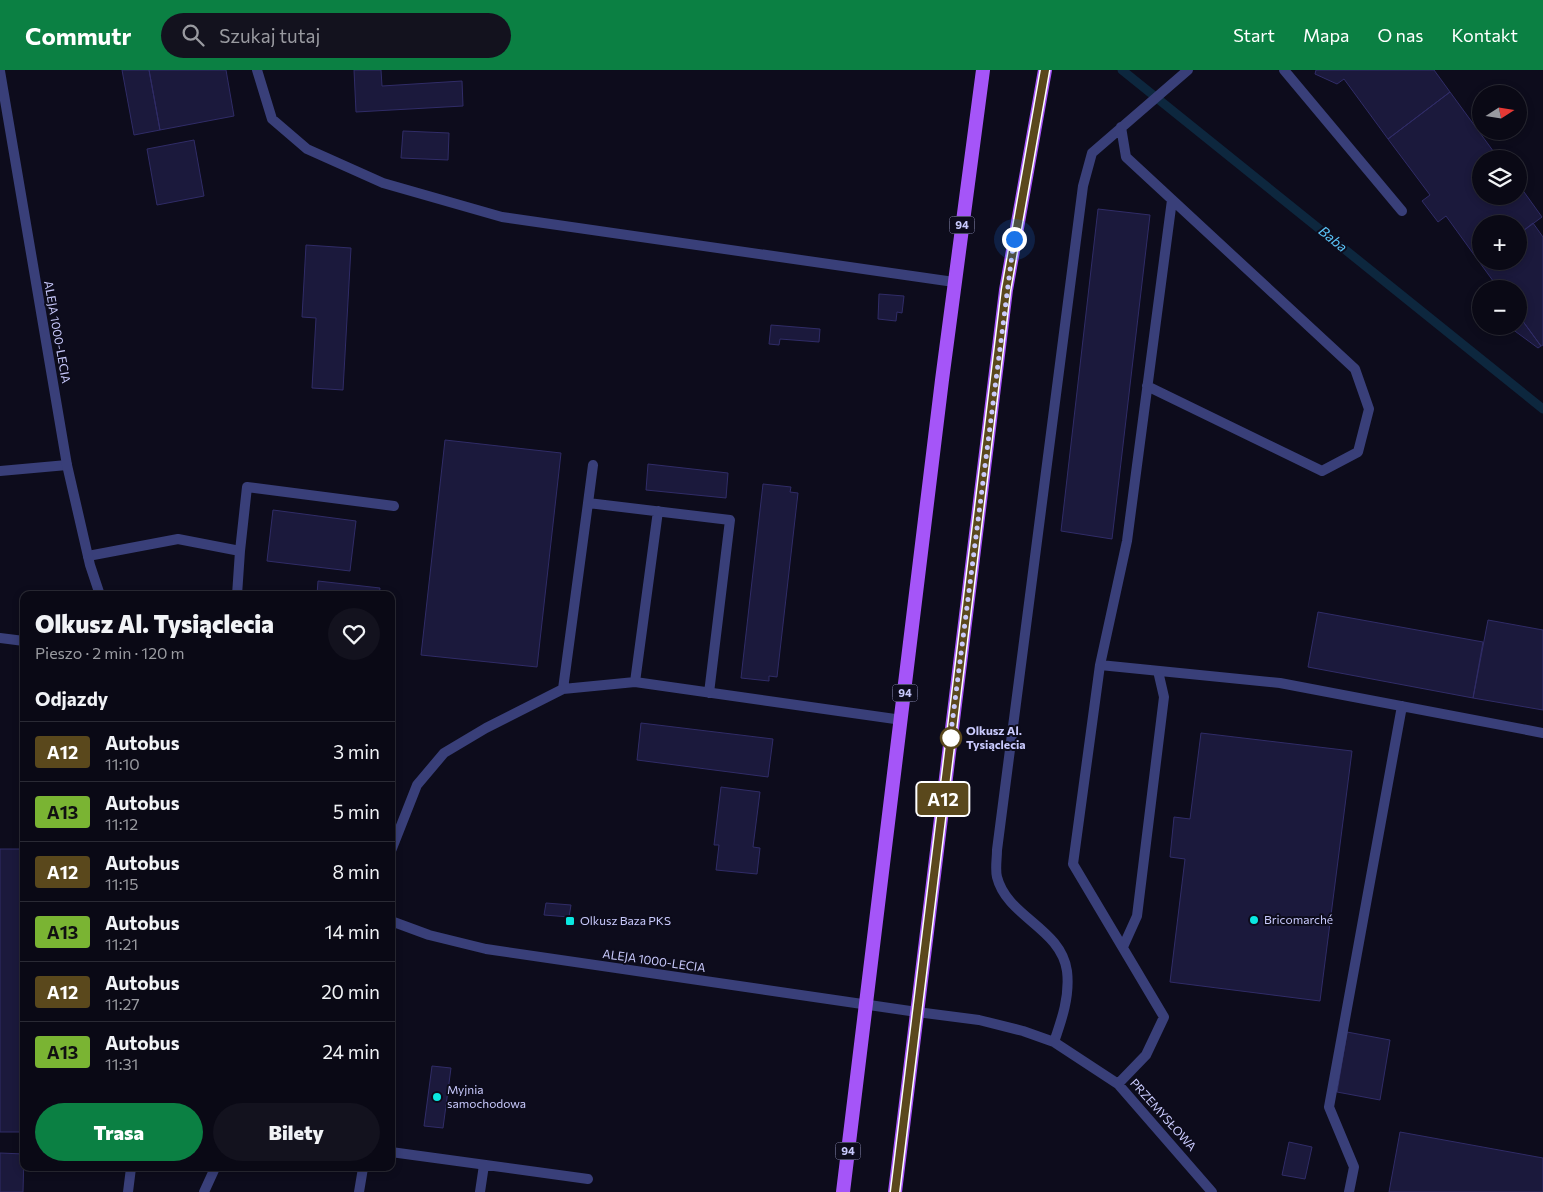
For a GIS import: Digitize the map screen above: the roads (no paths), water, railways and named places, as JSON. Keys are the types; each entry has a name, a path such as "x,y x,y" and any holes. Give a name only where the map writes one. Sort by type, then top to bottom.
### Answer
{"main road":[{"name":"94","path":"843,1192 954,282 983,70"},
{"path":"895,1192 1006,290 1045,70"}],"street":[{"path":"257,70 272,119 307,148 384,183 502,217 954,282"},
{"path":"1054,1042 1066,1006 1067,970 1056,944 1014,906 1001,888 996,876 997,850 1083,186 1092,153 1188,70"},
{"path":"1284,70 1402,211"},
{"name":"ALEJA 1000-LECIA","path":"0,72 67,465 88,556 99,591"},
{"path":"1121,127 1126,157 1355,369 1369,410 1358,452 1322,471 1147,386"},
{"path":"1118,1084 1146,1055 1164,1017 1073,864 1100,665 1127,541 1172,200"},
{"path":"0,471 67,465"},
{"path":"563,689 593,465"},
{"path":"237,591 247,487 394,506"},
{"path":"588,503 730,520 709,693"},
{"path":"635,682 658,511"},
{"path":"88,556 178,539 240,551"},
{"path":"0,638 20,641"},
{"path":"1100,665 1280,683 1543,733"},
{"path":"1122,947 1137,916 1164,697 1158,671"},
{"path":"395,841 417,785 444,753 486,728 563,689 635,682 902,720"},
{"path":"1349,1192 1354,1167 1330,1107 1402,706"},
{"name":"ALEJA 1000-LECIA","path":"395,923 428,935 486,949 917,1012"},
{"name":"PRZEMYSŁOWA","path":"917,1012 980,1020 1023,1031 1054,1042 1118,1084 1212,1192"},
{"path":"395,1153 588,1179"},
{"path":"480,1192 484,1165"},
{"path":"128,1192 131,1171"},
{"path":"204,1192 214,1171"},
{"path":"359,1192 362,1171"}],"waterway":[{"name":"Baba","path":"1122,70 1543,409"}],"place":[{"name":"Olkusz Al. Tysiąclecia","path":"951,738"},
{"name":"Bricomarché","path":"1254,920"},
{"name":"Olkusz Baza PKS","path":"570,921"},
{"name":"Myjnia samochodowa","path":"437,1097"}]}
